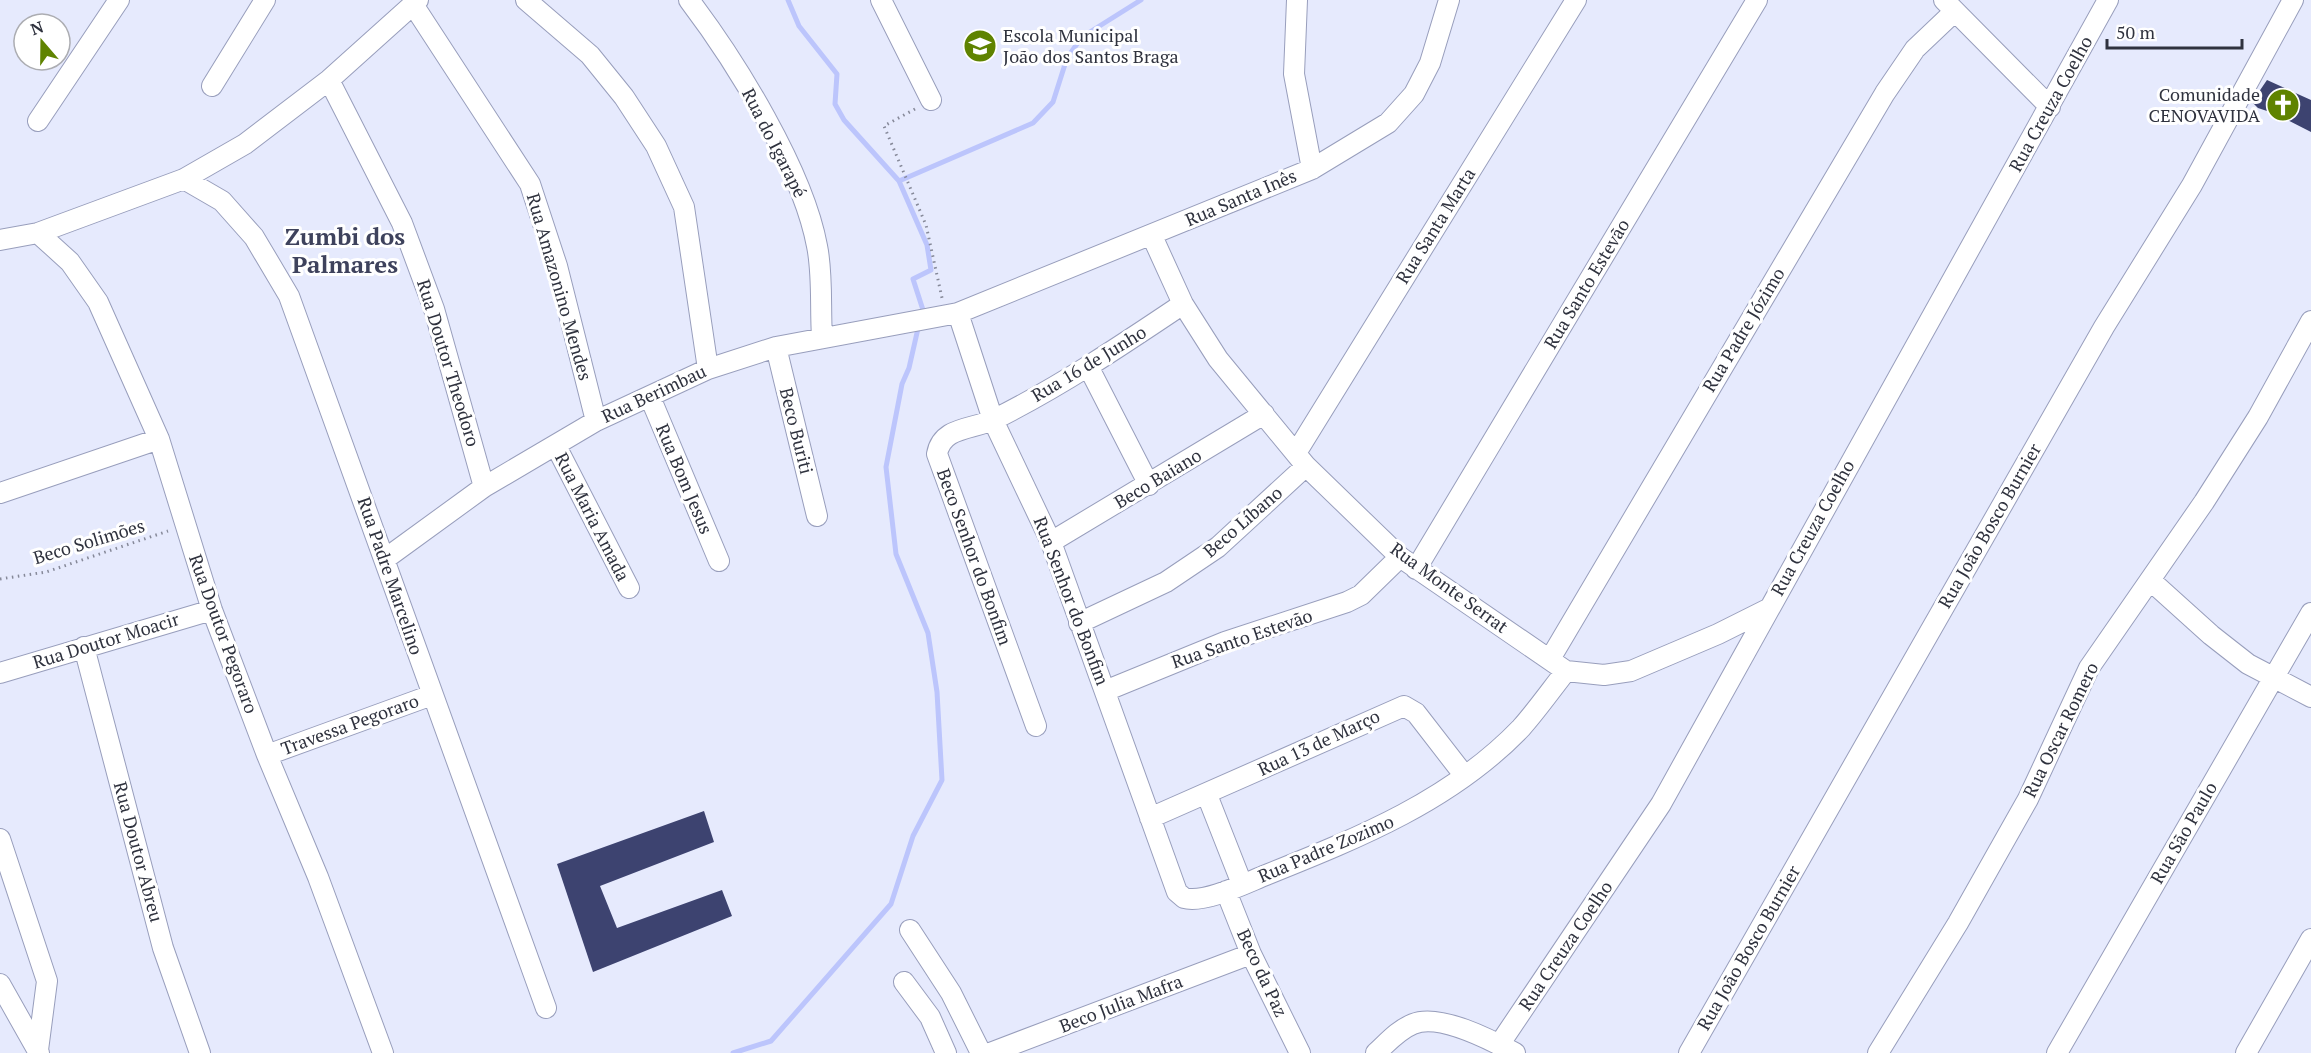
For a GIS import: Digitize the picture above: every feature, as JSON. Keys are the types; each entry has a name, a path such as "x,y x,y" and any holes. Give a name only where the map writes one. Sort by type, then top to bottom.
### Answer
{"street":[{"path":"38,121 119,0"},
{"path":"212,86 265,0"},
{"path":"525,0 590,55 624,97 656,146 684,207 708,369"},
{"name":"Rua do Igarapé","path":"689,0 711,29 756,104 799,186 817,246 822,337"},
{"path":"881,0 931,100"},
{"path":"1297,0 1294,74 1312,168"},
{"name":"Rua Santa Inês","path":"952,314 1152,236 1312,168 1388,123 1414,94 1430,63 1449,0"},
{"name":"Rua Santa Marta","path":"1301,459 1576,0"},
{"name":"Rua Santo Estevão","path":"1416,568 1757,0"},
{"name":"Rua Creuza Coelho","path":"1507,1049 1661,804 2108,0"},
{"name":"Rua João Bosco Burnier","path":"1689,1053 2104,327 2192,185 2293,0"},
{"path":"0,240 38,233 184,179 245,144 329,80 416,3"},
{"name":"Rua Amazonino Mendes","path":"416,3 530,184 557,266 596,421"},
{"path":"1949,6 2050,107"},
{"name":"Rua Padre Józimo","path":"1550,659 1885,93 1915,49 1949,6"},
{"name":"Rua Doutor Theodoro","path":"329,80 402,223 434,309 484,487"},
{"name":"Rua Padre Marcelino","path":"184,179 222,201 254,237 289,296 546,1008"},
{"name":"Rua Doutor Pegoraro","path":"38,233 70,262 98,302 159,439 184,526 212,610 267,755 318,877 383,1053"},
{"name":"Rua Monte Serrat","path":"1152,236 1183,304 1218,359 1301,459 1400,557 1566,671"},
{"name":"Rua 16 de Junho","path":"993,420 1089,368 1183,304"},
{"name":"Rua Berimbau","path":"385,559 484,487 596,421 708,369 776,347 952,314"},
{"name":"Rua Senhor do Bonfim","path":"952,314 993,420 1051,542 1177,892"},
{"name":"Rua Oscar Romero","path":"1878,1053 1958,923 2028,799 2089,668 2204,502 2258,417 2311,321"},
{"name":"Beco Buriti","path":"776,347 816,516"},
{"path":"1089,368 1149,485"},
{"name":"Rua Bom Jesus","path":"650,397 719,561"},
{"name":"Beco Baiano","path":"1051,542 1264,414"},
{"name":"Beco Senhor do Bonfim","path":"993,420 947,434 941,439 937,454 1036,726"},
{"path":"0,493 159,439"},
{"name":"Rua Maria Amada","path":"556,446 629,588"},
{"name":"Beco Líbano","path":"1079,623 1166,582 1218,547 1301,459"},
{"name":"Rua Santo Estevão","path":"1105,691 1225,642 1347,602 1361,595 1400,557"},
{"path":"2150,580 2211,635 2273,678 2311,697"},
{"path":"1566,671 1604,675 1631,671 1689,648 1768,609"},
{"name":"Rua Doutor Moacir","path":"0,674 212,610"},
{"name":"Rua São Paulo","path":"2057,1053 2311,613"},
{"name":"Rua Doutor Abreu","path":"84,647 163,948 200,1053"},
{"name":"Rua Padre Zozimo","path":"1177,892 1184,898 1191,899 1234,888 1393,822 1464,775 1522,727 1566,671"},
{"name":"Travessa Pegoraro","path":"267,755 432,695"},
{"name":"Rua 13 de Março","path":"1150,819 1404,706 1416,713 1464,775"},
{"name":"Beco da Paz","path":"1207,795 1251,954 1300,1053"},
{"path":"0,839 46,981 39,1052"},
{"path":"910,930 951,993 981,1053"},
{"path":"2246,1053 2311,939"},
{"name":"Beco Julia Mafra","path":"990,1053 1251,954"},
{"path":"904,982 930,1017 946,1053"},
{"path":"0,984 39,1052"},
{"path":"1376,1053 1398,1033 1413,1024 1427,1020 1453,1026 1507,1049"}],"path":[{"path":"931,100 884,126 926,225 952,314"},
{"name":"Beco Solimões","path":"0,579 46,572 184,526"}],"building":[{"name":"Comunidade CENOVAVIDA","path":"2267,80 2311,100 2311,132 2276,114 2258,108 2252,102"},
{"path":"704,811 714,842 600,886 617,928 722,890 732,916 593,972 557,864"}],"waterway":[{"path":"788,0 799,26 837,74 835,104 844,120 899,181 927,245 931,270 913,279 923,310 921,316"},
{"path":"899,181 1033,123 1053,102 1067,58 1082,37 1141,0"},
{"path":"733,1053 771,1041 891,904 913,836 942,780 937,692 928,633 896,554 886,467 902,384 909,368 919,324"}],"place":[{"name":"Escola Municipal João dos Santos Braga","path":"980,46"},
{"name":"Comunidade CENOVAVIDA","path":"2283,105"}],"district":[{"name":"Zumbi dos Palmares","path":"345,251"}]}
